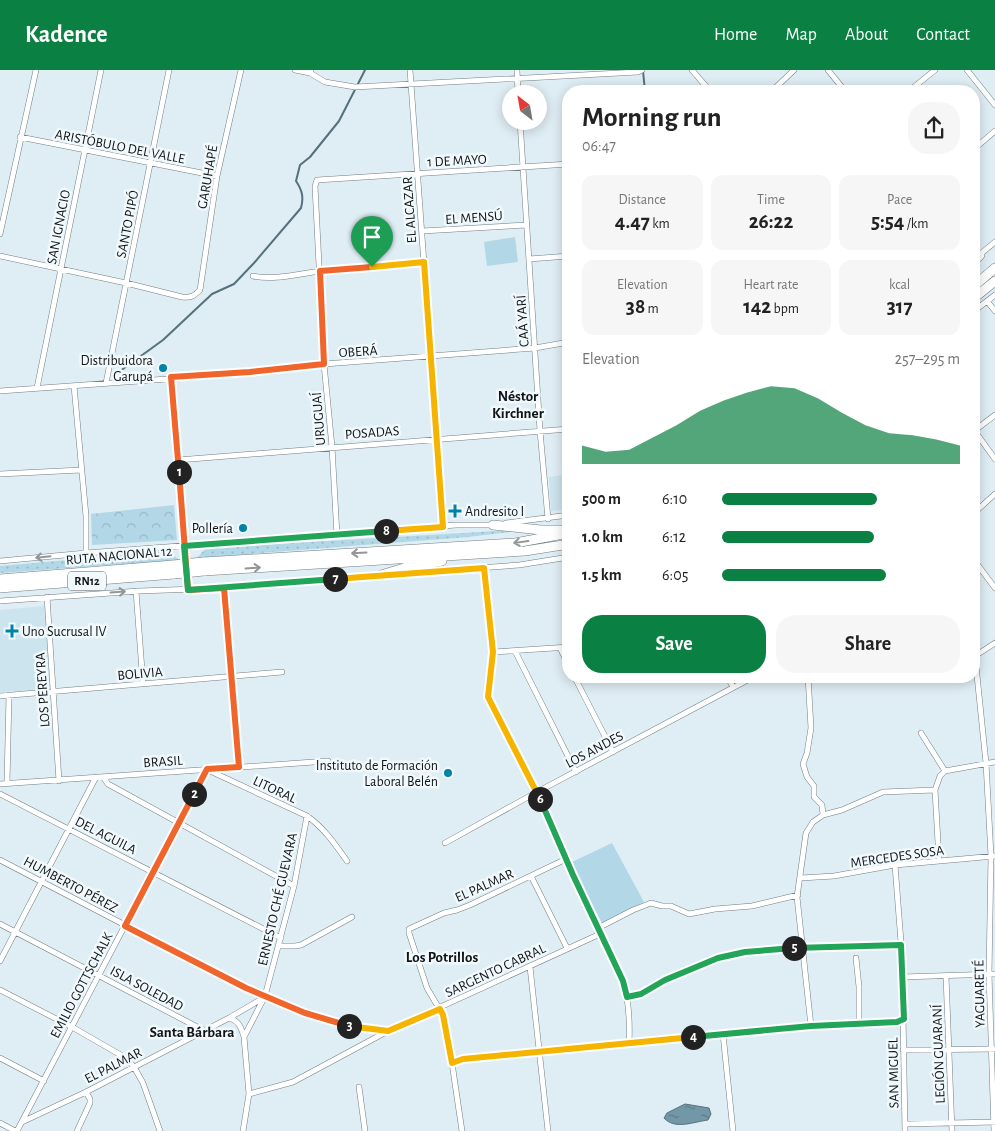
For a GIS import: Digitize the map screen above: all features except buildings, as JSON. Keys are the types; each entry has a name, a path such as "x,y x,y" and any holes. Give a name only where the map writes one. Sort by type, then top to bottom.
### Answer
{"highway":[{"path":"980,281 995,268"},
{"path":"980,293 995,281"},
{"path":"493,525 562,531"},
{"name":"RUTA NACIONAL 12","path":"0,588 204,567 498,544 548,538 562,533"},
{"name":"RUTA NACIONAL 12","path":"204,567 525,552 562,545"},
{"path":"381,575 404,568 484,554"},
{"name":"RUTA NACIONAL 12","path":"0,579 173,570"}],"street":[{"path":"0,234 36,70"},
{"name":"SAN IGNACIO","path":"37,388 101,70"},
{"name":"SANTO PIPÓ","path":"106,384 169,70"},
{"name":"GARUHAPÉ","path":"126,283 189,298 200,290 217,176 241,70"},
{"path":"295,70 312,73 325,82 355,87 640,71"},
{"name":"EL ALCAZAR","path":"410,70 443,527"},
{"path":"517,70 517,85"},
{"path":"692,70 705,85"},
{"path":"778,85 794,70"},
{"path":"828,70 841,85"},
{"path":"917,85 936,70"},
{"path":"966,70 978,85"},
{"path":"980,87 995,105"},
{"name":"CAÁ YARÍ","path":"521,130 540,431 548,519"},
{"path":"980,144 995,131"},
{"name":"ARISTÓBULO DEL VALLE","path":"20,137 217,176"},
{"name":"1 DE MAYO","path":"317,180 562,164"},
{"name":"URUGUAÍ","path":"317,180 315,186 324,364 338,535"},
{"name":"EL MENSÚ","path":"422,231 527,225"},
{"path":"980,252 995,242"},
{"path":"0,256 126,283"},
{"path":"529,259 562,257"},
{"path":"253,276 260,278 424,262"},
{"path":"980,307 995,295"},
{"path":"987,301 995,311"},
{"name":"OBERÁ","path":"0,391 106,384 324,364 535,348 562,343"},
{"path":"171,377 188,590"},
{"path":"74,386 86,516 86,552"},
{"path":"980,426 995,415"},
{"name":"POSADAS","path":"178,460 562,429"},
{"path":"980,439 995,459"},
{"path":"0,474 82,470"},
{"path":"980,508 995,494"},
{"path":"0,561 86,552 493,525 562,516"},
{"path":"0,601 136,591 224,588 519,565 562,558"},
{"path":"484,568 493,652 488,697 537,792 623,981 630,1022 629,1043"},
{"path":"980,568 995,588"},
{"path":"224,588 239,767"},
{"path":"136,591 143,684"},
{"name":"LOS PEREYRA","path":"47,597 59,780"},
{"name":"YAGUARETÉ","path":"980,653 995,643"},
{"path":"493,652 560,648 562,652"},
{"path":"515,651 576,772"},
{"name":"BOLIVIA","path":"0,696 282,672"},
{"path":"578,683 613,752"},
{"path":"732,683 734,688"},
{"name":"LOS ANDES","path":"445,843 743,683"},
{"path":"808,683 811,728 807,753 803,764 807,777 814,786 814,797 822,806 823,814"},
{"name":"YAGUARETÉ","path":"978,683 993,856 989,974 993,1049 994,1131"},
{"path":"7,783 9,695"},
{"path":"921,733 944,771"},
{"name":"BRASIL","path":"0,784 328,761"},
{"path":"939,860 935,790 940,776 944,771 995,762"},
{"name":"LITORAL","path":"207,769 307,816 326,832 347,860"},
{"name":"EMILIO GOTTSCHALK","path":"16,1131 154,873 207,769"},
{"path":"103,777 108,784 294,886"},
{"path":"0,961 96,778"},
{"path":"811,1026 804,948 797,905 806,833 813,822 823,814 842,810 882,792 935,790"},
{"name":"DEL AGUILA","path":"0,794 281,938"},
{"name":"ERNESTO CHÉ GUEVARA","path":"244,1037 265,996 294,886 307,816"},
{"name":"MERCEDES SOSA","path":"801,878 834,876 939,860 993,856"},
{"name":"EL PALMAR","path":"440,1009 432,997 421,972 409,933 410,929 444,913 470,905 566,859"},
{"name":"HUMBERTO PÉREZ","path":"0,860 246,988 305,1013 344,1025 388,1031"},
{"name":"SAN MIGUEL","path":"895,866 904,1019 905,1131"},
{"path":"531,876 567,948"},
{"path":"598,928 633,910 652,904 671,906 689,914 715,909 752,906 798,895"},
{"path":"279,946 301,944 352,917"},
{"name":"ISLA SOLEDAD","path":"0,924 203,1030"},
{"name":"SARGENTO CABRAL","path":"249,1094 293,1082 388,1031 440,1009 600,934"},
{"path":"627,997 641,994 665,980 718,958 745,952 796,947 901,945"},
{"path":"856,958 859,987 858,1024"},
{"path":"530,967 548,1131"},
{"path":"902,977 995,974"},
{"name":"LEGIÓN GUARANÍ","path":"946,976 952,1131"},
{"path":"0,990 72,1027 126,1058 134,1067 156,1116 160,1131"},
{"name":"EL PALMAR","path":"22,1122 86,1092 229,1018 265,996"},
{"path":"440,1009 443,1015 452,1063 462,1131"},
{"path":"229,1018 238,1023 244,1037 249,1094 243,1131"},
{"path":"452,1063 463,1059 540,1051 811,1026 897,1022 904,1019"},
{"path":"723,1034 732,1131"},
{"path":"903,1050 993,1049"},
{"path":"0,1058 44,1080"},
{"path":"359,1087 364,1131"},
{"path":"77,1131 90,1103 86,1092"},
{"path":"905,1124 994,1122"},
{"path":"0,1123 16,1131"}],"shaded area":[{"path":"562,475 562,510 551,511 549,477"},
{"path":"45,606 50,689 0,692 0,610"}],"green space":[{"path":"515,237 518,262 487,266 484,242"},
{"path":"174,505 177,540 92,545 91,514"},
{"path":"526,530 468,537 197,558 206,548"},
{"path":"168,551 179,560 0,573 0,566"},
{"path":"612,843 644,902 602,923 570,863"}],"water":[{"path":"685,1104 709,1108 711,1114 708,1120 673,1124 664,1118 667,1113"}],"waterway":[{"path":"116,374 163,340 212,294 234,284 301,208 302,194 296,181 300,165 310,157 339,121 365,70"},
{"path":"643,71 644,85"}],"place":[{"name":"Distribuidora Garupá","path":"163,368"},
{"name":"Andresito I","path":"455,511"},
{"name":"Pollería","path":"243,528"},
{"name":"Uno Sucrusal IV","path":"12,631"},
{"name":"Instituto de Formación Laboral Belén","path":"448,773"}],"district":[{"name":"Néstor Kirchner","path":"518,404"},
{"name":"Los Potrillos","path":"442,957"},
{"name":"Santa Bárbara","path":"192,1032"}],"route":[{"path":"372,267 320,271 324,364 250,372 171,377 184,546 188,590 224,588 239,767 207,769 125,926 246,988 305,1013 344,1025 388,1031 440,1009 443,1015 452,1063 463,1059 540,1051 811,1026 897,1022 904,1019 901,945 796,947 745,952 718,958 665,980 641,994 627,997 623,981 573,875 537,792 488,697 493,652 484,568 188,590 186,558 184,546 443,527 424,262 372,267"}]}
